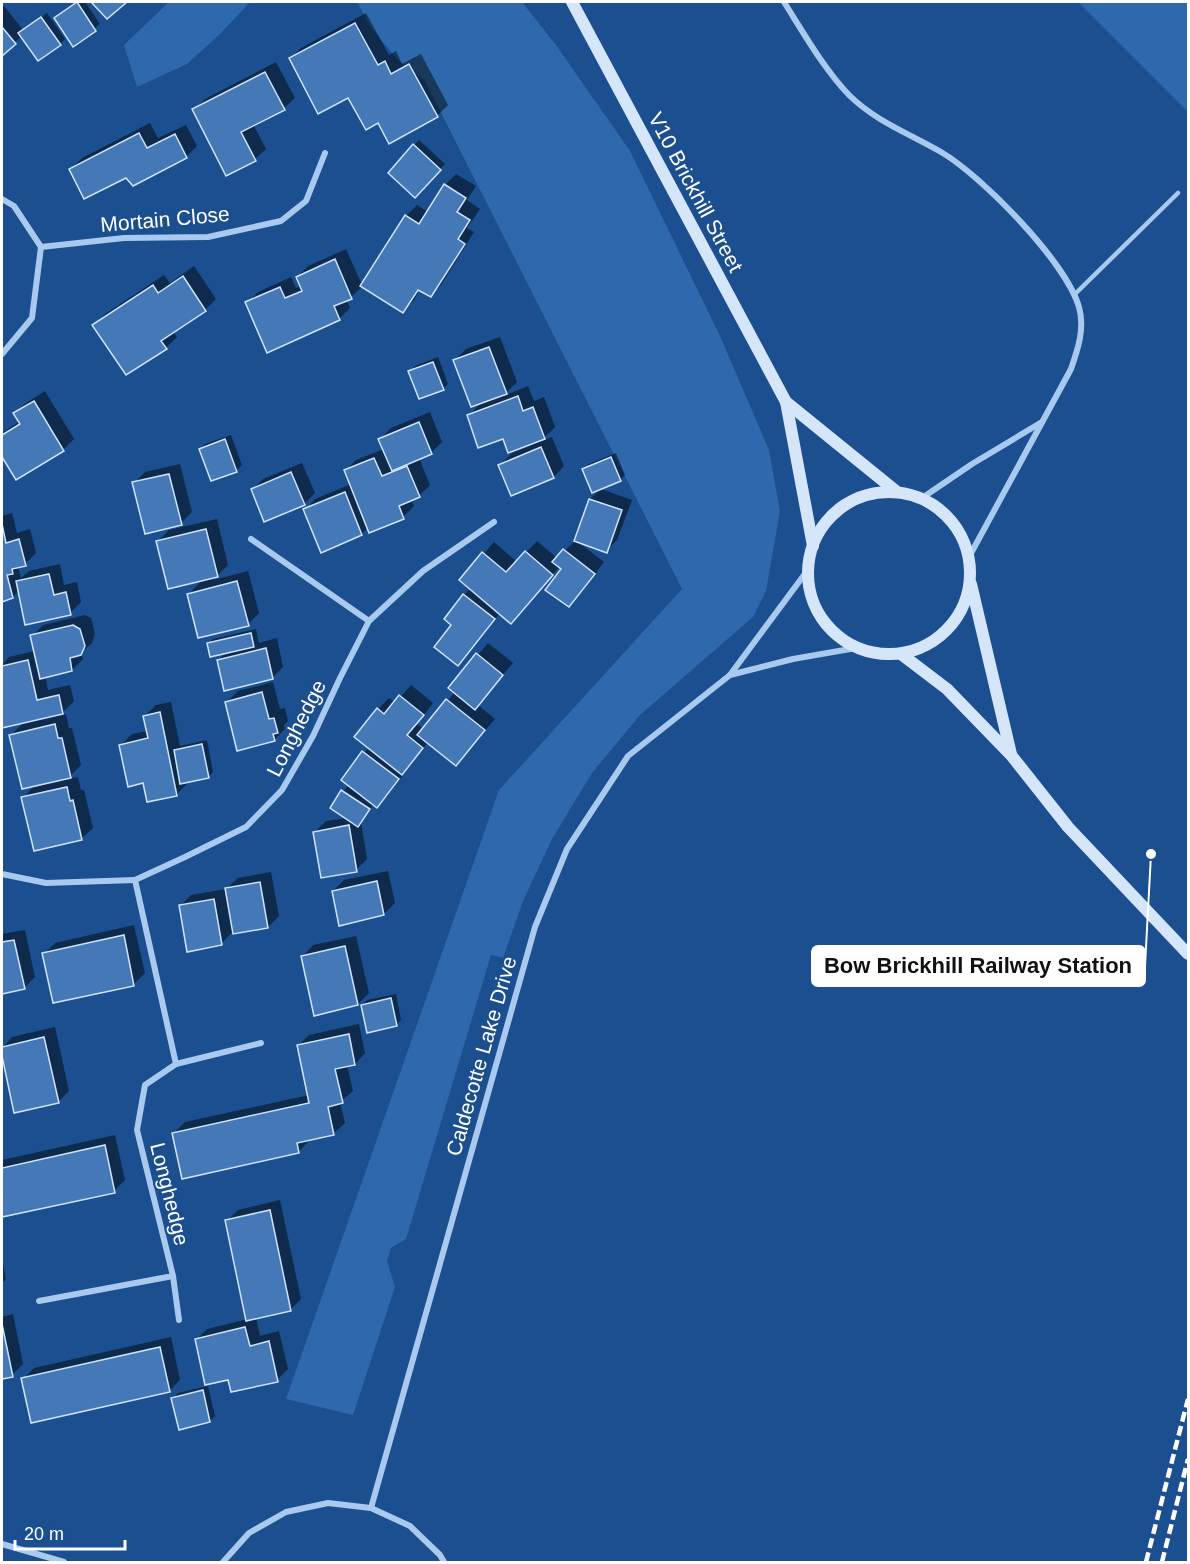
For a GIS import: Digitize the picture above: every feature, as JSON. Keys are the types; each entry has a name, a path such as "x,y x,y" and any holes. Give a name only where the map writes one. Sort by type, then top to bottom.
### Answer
{"street":[{"name":"V10 Brickhill Street","path":"572,2 786,402 813,546"},
{"path":"784,2 812,47 849,95 894,129 942,153 975,177 1021,222 1062,272 1080,309 1081,339 1071,369 969,557"},
{"name":"Mortain Close","path":"40,247 124,238 208,237 281,221 306,201 325,153"},
{"path":"2,199 14,206 40,247 32,318 2,354"},
{"name":"V10 Brickhill Street","path":"786,402 897,492"},
{"path":"922,498 972,464 1042,422"},
{"path":"970,582 963,608 948,630 927,646 901,654 878,654 856,648 836,635 820,617 810,595 807,571 813,546 825,523 845,504 870,494 897,492 922,498 943,512 960,532 969,557 970,582 1011,755"},
{"name":"Longhedge","path":"2,874 46,883 135,879 246,827 282,790 313,736 369,621 423,571 494,522"},
{"path":"250,539 369,621"},
{"name":"Caldecotte Lake Drive","path":"371,1508 535,927 567,849 628,756 730,675 807,571"},
{"name":"Caldecotte Lake Drive","path":"730,675 793,659 856,648"},
{"path":"901,654 947,689 1011,755 1068,827 1188,954"},
{"path":"135,879 176,1064"},
{"name":"Longhedge","path":"179,1320 173,1276 137,1130 145,1085 176,1064 261,1043"},
{"name":"Longhedge","path":"39,1301 173,1276"},
{"path":"223,1563 249,1533 286,1512 328,1503 371,1508 410,1526 440,1555 444,1563"},
{"path":"2,1544 64,1563"}],"lane":[{"path":"1074,295 1178,193"}],"shaded area":[{"path":"169,2 250,2 187,64 137,87 124,45"},
{"path":"357,2 522,2 556,45 630,151 720,336 769,450 780,511 766,591 753,617 640,715 592,773 552,839 523,901 503,958 491,955 406,1239 391,1248 387,1261 395,1287 353,1415 286,1399 499,790 682,589 425,81 398,60 372,29"},
{"path":"1078,2 1188,2 1188,112"}],"building":[{"path":"77,2 96,31 73,47 54,18"},
{"path":"91,2 127,2 107,19"},
{"path":"41,17 61,45 38,61 18,33"},
{"path":"355,23 378,65 385,61 391,74 409,64 438,117 389,144 378,123 366,130 348,98 318,114 289,58"},
{"path":"2,27 16,44 2,56"},
{"path":"265,72 285,110 241,132 256,161 226,176 192,109"},
{"path":"139,133 147,148 175,134 187,158 133,186 126,178 84,199 69,169"},
{"path":"413,144 441,170 415,198 388,173"},
{"path":"444,184 466,198 457,212 470,220 458,239 465,244 431,297 418,290 403,313 360,286 405,215 419,224"},
{"path":"335,259 352,299 334,306 340,320 267,353 245,302 280,287 285,298 302,291 296,277"},
{"path":"183,276 206,311 161,341 167,349 126,375 92,325 153,285 158,293"},
{"path":"489,347 507,394 471,407 453,360"},
{"path":"433,362 444,390 419,399 408,371"},
{"path":"518,396 523,411 533,407 545,439 508,453 503,439 478,448 467,415"},
{"path":"34,401 64,451 16,480 2,457 2,435 20,424 13,413"},
{"path":"419,422 432,454 392,471 378,439"},
{"path":"225,439 237,472 211,481 199,449"},
{"path":"541,447 554,478 511,496 498,465"},
{"path":"611,457 621,481 592,493 582,469"},
{"path":"374,458 382,476 407,466 420,497 399,506 404,519 369,533 344,470"},
{"path":"291,472 305,505 264,522 251,489"},
{"path":"169,474 182,525 145,534 132,482"},
{"path":"345,492 362,535 321,553 303,509"},
{"path":"589,499 622,510 607,553 574,541"},
{"path":"2,524 6,543 19,539 26,566 12,569 13,574 7,575 13,598 2,602"},
{"path":"206,529 218,577 168,589 156,541"},
{"path":"563,549 595,574 569,607 545,590 561,569 552,562"},
{"path":"525,551 553,575 511,624 459,580 482,552 506,572"},
{"path":"49,574 54,595 66,592 71,615 25,625 16,581"},
{"path":"237,581 249,626 198,638 187,594"},
{"path":"463,594 495,619 458,666 434,647 451,625 444,619"},
{"path":"73,625 80,629 85,646 81,655 70,658 72,671 40,679 30,635"},
{"path":"251,633 254,647 210,657 207,643"},
{"path":"266,648 273,679 224,691 217,660"},
{"path":"476,653 503,675 475,710 448,688"},
{"path":"28,660 37,700 59,695 63,714 2,728 2,666"},
{"path":"262,692 269,719 274,718 278,733 273,734 275,741 237,751 225,702"},
{"path":"399,695 424,715 407,735 423,748 402,775 354,737 377,708 384,714"},
{"path":"446,699 485,730 456,766 417,735"},
{"path":"160,712 177,796 147,802 143,783 128,787 119,745 148,738 143,716"},
{"path":"55,724 58,738 62,738 71,778 22,789 9,735"},
{"path":"202,744 209,778 180,784 174,750"},
{"path":"362,751 399,779 377,808 341,780"},
{"path":"67,787 70,801 73,800 82,840 34,851 21,797"},
{"path":"341,790 370,809 358,827 330,808"},
{"path":"349,825 357,872 321,878 313,832"},
{"path":"377,881 384,915 339,926 332,891"},
{"path":"260,882 268,928 233,934 225,888"},
{"path":"214,899 222,945 187,952 179,905"},
{"path":"124,935 134,986 53,1003 42,953"},
{"path":"14,940 25,989 2,994 2,942"},
{"path":"345,946 358,1005 314,1016 301,956"},
{"path":"391,998 397,1026 367,1033 361,1005"},
{"path":"349,1034 355,1065 335,1069 343,1103 328,1107 334,1135 297,1143 299,1153 182,1179 172,1133 309,1103 297,1045"},
{"path":"44,1037 59,1103 14,1113 2,1047"},
{"path":"105,1145 115,1193 2,1217 2,1168"},
{"path":"270,1210 291,1311 246,1321 225,1220"},
{"path":"2,1324 13,1377 2,1379"},
{"path":"245,1327 250,1346 269,1341 278,1382 231,1392 228,1380 205,1385 195,1339"},
{"path":"160,1347 170,1392 31,1423 21,1378"},
{"path":"203,1390 210,1422 179,1430 171,1398"}],"railway":[{"path":"1146,1562 1188,1399"},
{"path":"1162,1562 1188,1459"}],"place":[{"name":"Bow Brickhill Railway Station","path":"1151,854"}]}
